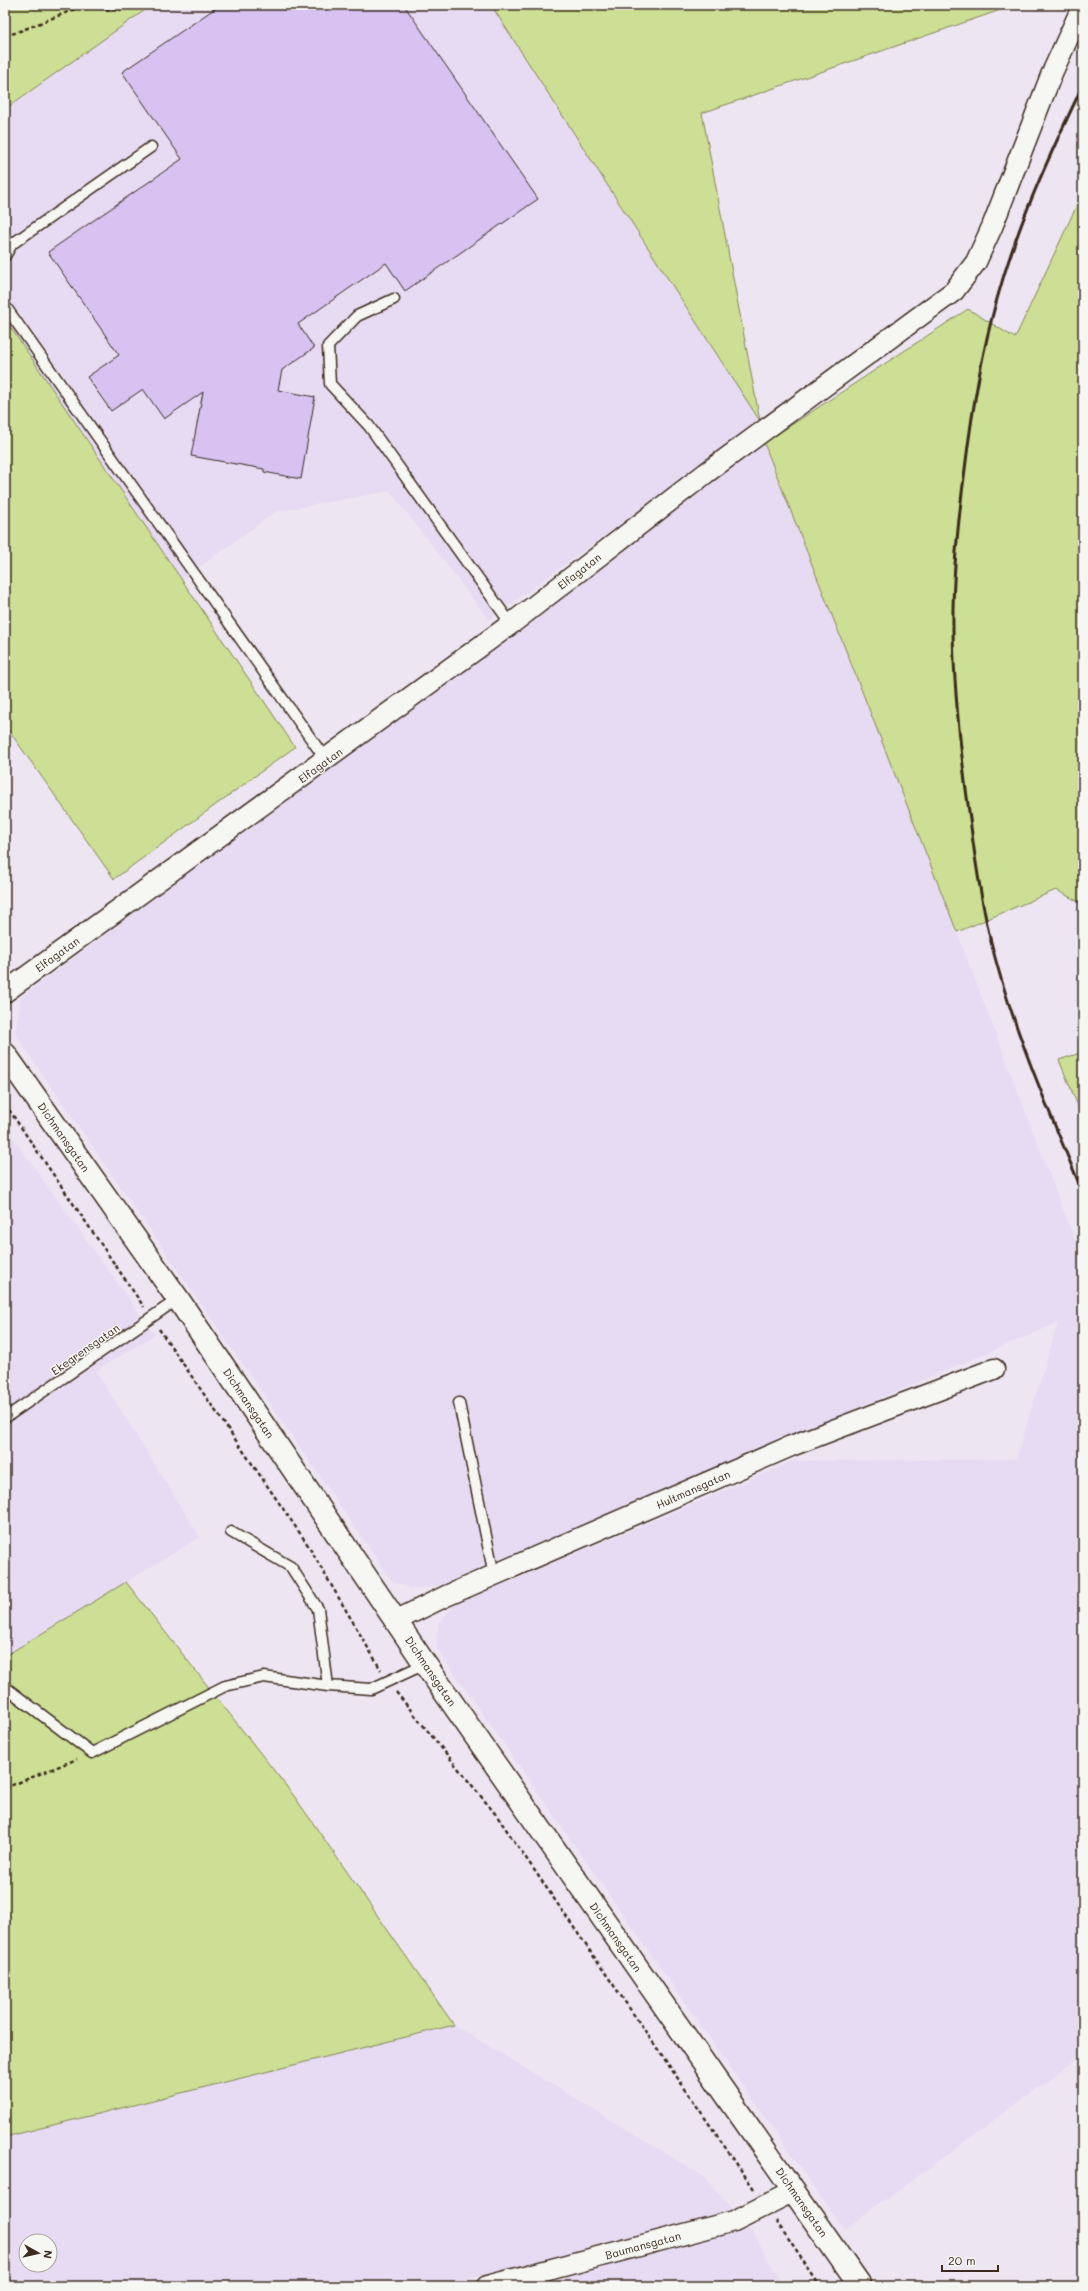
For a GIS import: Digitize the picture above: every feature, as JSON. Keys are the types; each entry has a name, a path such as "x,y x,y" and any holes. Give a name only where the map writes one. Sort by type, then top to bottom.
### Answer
{"street":[{"name":"Elfagatan","path":"5,992 511,624 706,473 954,291 976,262 992,227 1052,73 1083,5"},
{"name":"Dichmansgatan","path":"5,1054 178,1300 397,1620 425,1664 860,2286"},
{"name":"Hultmansgatan","path":"397,1620 494,1575 792,1446 994,1370"},
{"name":"Baumansgatan","path":"487,2286 734,2221 794,2191"}],"lane":[{"path":"5,256 12,244 151,147"},
{"path":"394,299 357,316 328,346 330,384 369,426 511,624"},
{"path":"5,306 326,760"},
{"name":"Ekegrensgatan","path":"5,1418 178,1300"},
{"path":"459,1403 494,1575"},
{"path":"231,1532 291,1567 318,1609 328,1686"},
{"path":"5,1687 92,1753 225,1686 264,1678 328,1686 371,1689 425,1664"}],"path":[{"path":"5,35 15,33 85,5 118,11 124,5"},
{"path":"5,1104 306,1542 388,1681 497,1816 820,2286"},
{"path":"5,1788 92,1753"}],"shaded area":[{"path":"152,5 491,5 760,421 489,620 390,491 275,512 182,580 5,319 5,109"},
{"path":"764,443 957,932 1083,1262 1083,2055 844,2230 436,1647 438,1624 454,1605 794,1461 1016,1459 1058,1323 435,1587 411,1589 392,1581 15,1034 21,997"},
{"path":"5,1127 155,1335 96,1371 200,1537 5,1656"},
{"path":"454,2025 703,2176 733,2209 442,2286 5,2286 5,2137"},
{"path":"751,2228 783,2286 534,2286"}],"green space":[{"path":"5,5 152,5 5,109"},
{"path":"491,5 1015,5 702,113 760,421"},
{"path":"1083,192 1083,904 1056,890 957,932 764,443 968,309 1015,338"},
{"path":"5,319 295,747 114,879 5,725"},
{"path":"1083,1052 1083,1118 1059,1060"},
{"path":"126,1582 294,1796 454,2025 5,2137 5,1656"}],"building":[{"path":"220,5 404,5 538,199 405,291 386,263 298,324 314,348 282,370 278,390 315,397 301,479 264,472 264,469 191,456 203,392 164,419 143,389 111,411 87,377 119,355 48,252 182,159 122,72"}],"railway":[{"path":"1083,85 1058,137 1024,217 1005,271 991,320 974,404 960,509 953,590 956,701 976,864 990,938 1020,1035 1044,1099 1083,1193"}]}
